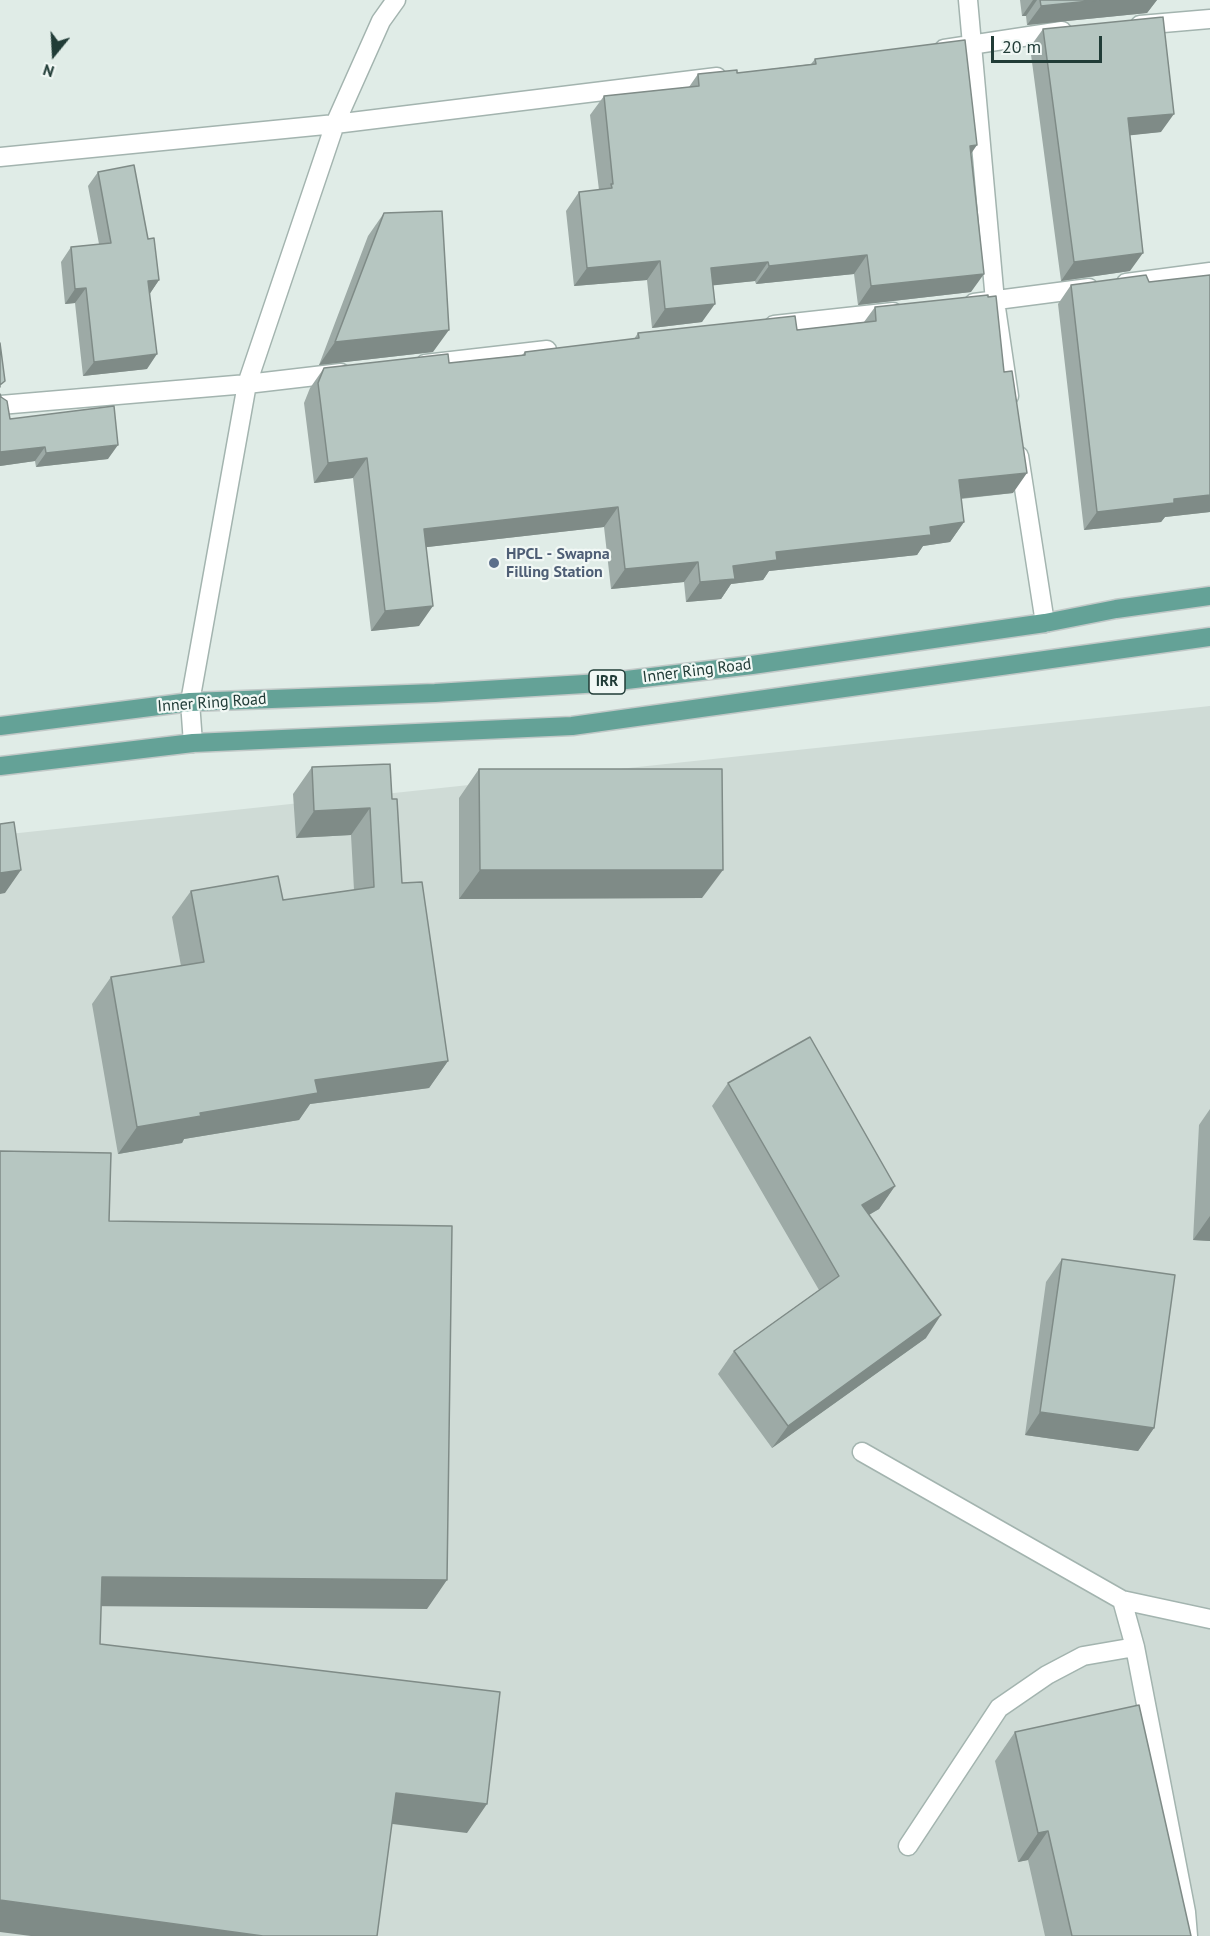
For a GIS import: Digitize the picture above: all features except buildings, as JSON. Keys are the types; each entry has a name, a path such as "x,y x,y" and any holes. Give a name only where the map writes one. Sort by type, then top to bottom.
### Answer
{"main road":[{"name":"Inner Ring Road","path":"0,726 190,702 435,693 601,683 752,665 1045,623 1116,609 1210,596"},
{"name":"IRR","path":"0,766 193,742 572,726 1210,637"}],"street":[{"path":"193,742 190,702 247,384 334,124 381,21 396,0"},
{"path":"968,0 995,301 1012,416"},
{"path":"1125,26 1210,19"},
{"path":"924,51 1079,30"},
{"path":"0,157 334,124 736,74"},
{"path":"959,305 1210,272"},
{"path":"757,327 912,310"},
{"path":"413,365 567,348"},
{"path":"0,405 247,384 354,372"},
{"path":"1016,439 1045,623"},
{"path":"862,1452 1122,1600 1210,1619"},
{"path":"1122,1600 1135,1647 1186,1912 1188,1936"},
{"path":"908,1846 999,1708 1047,1675 1083,1656 1135,1647"}],"shaded area":[{"path":"1210,706 1210,1936 0,1936 0,835"}],"place":[{"name":"HPCL - Swapna Filling Station","path":"494,563"}]}
